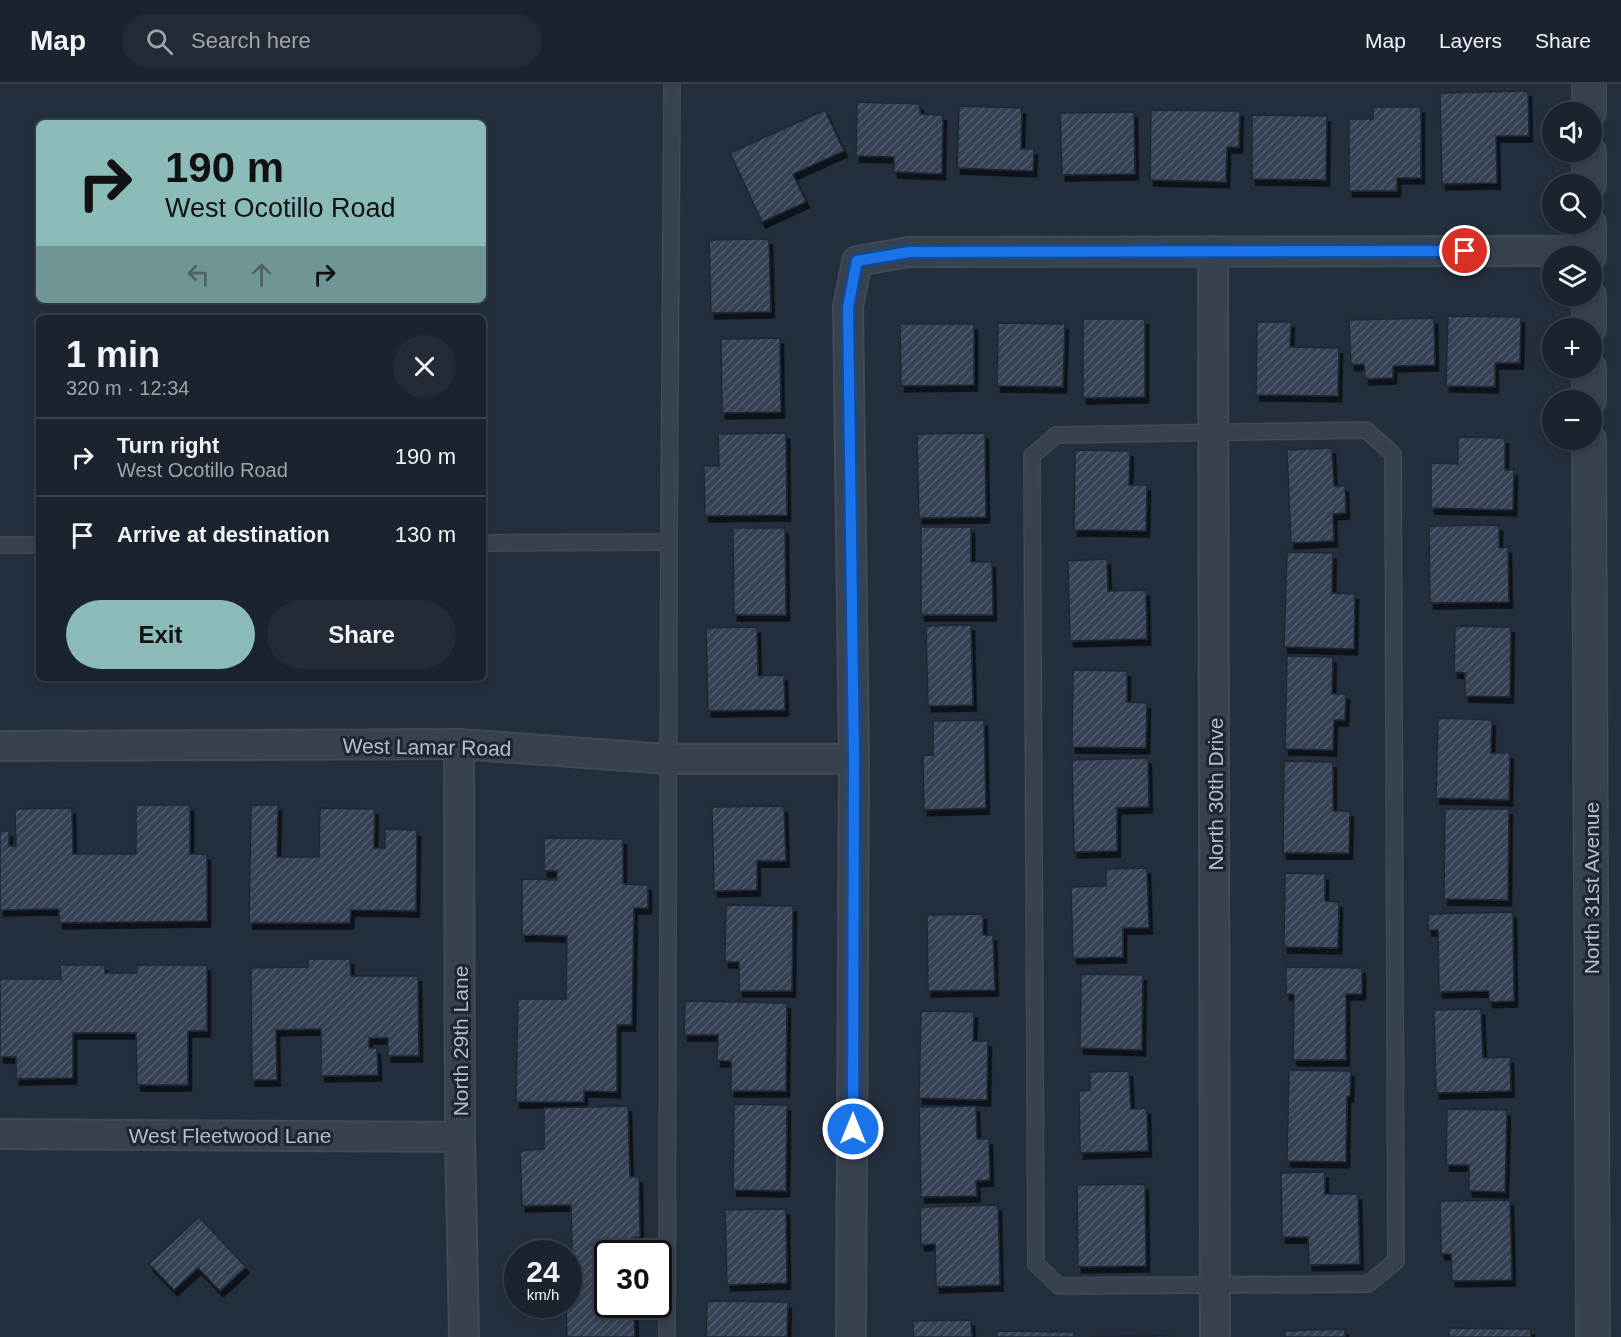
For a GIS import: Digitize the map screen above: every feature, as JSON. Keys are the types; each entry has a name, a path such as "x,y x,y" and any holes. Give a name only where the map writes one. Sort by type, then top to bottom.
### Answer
{"street":[{"path":"1589,84 1589,102"},
{"path":"852,1337 854,759 848,307 857,261 909,252 1213,252 1589,244"},
{"name":"North 30th Drive","path":"1213,252 1215,1337"},
{"name":"North 31st Avenue","path":"1589,450 1593,1337"},
{"name":"West Lamar Road","path":"0,746 459,744 668,759 854,759"},
{"name":"North 29th Lane","path":"459,744 460,1137 464,1337"},
{"name":"West Fleetwood Lane","path":"0,1134 460,1137"}],"lane":[{"path":"667,1337 672,84"},
{"path":"1366,430 1393,454 1396,1261 1368,1284 1215,1285 1059,1286 1035,1264 1032,456 1056,435 1366,430"},
{"path":"486,543 669,542"},
{"path":"0,545 36,545"}],"building":[{"path":"1528,91 1529,136 1496,136 1497,183 1442,184 1440,93"},
{"path":"857,102 920,104 920,114 943,115 942,174 894,172 894,157 856,156"},
{"path":"959,106 1022,108 1021,149 1034,149 1033,171 957,168"},
{"path":"1373,107 1421,107 1421,178 1397,178 1397,191 1349,191 1349,119 1373,119"},
{"path":"825,110 844,151 793,174 806,202 762,222 730,153"},
{"path":"1151,110 1240,111 1239,147 1227,147 1226,182 1150,180"},
{"path":"1134,112 1135,174 1062,175 1060,113"},
{"path":"1252,115 1327,116 1326,180 1252,179"},
{"path":"769,239 771,312 711,313 709,240"},
{"path":"1448,316 1521,317 1520,363 1495,363 1495,387 1446,386"},
{"path":"1434,318 1435,365 1393,366 1393,378 1365,379 1364,364 1351,365 1349,320"},
{"path":"1083,319 1145,319 1145,397 1083,398"},
{"path":"1257,322 1291,322 1290,347 1339,348 1338,396 1256,395"},
{"path":"998,323 1065,324 1063,387 997,386"},
{"path":"900,324 974,324 974,385 901,386"},
{"path":"780,338 781,412 722,413 721,339"},
{"path":"786,433 787,515 705,516 704,466 719,466 718,434"},
{"path":"985,433 986,517 919,518 917,434"},
{"path":"1458,437 1505,438 1505,470 1514,470 1513,510 1431,508 1431,463 1458,464"},
{"path":"1332,448 1334,486 1345,486 1346,513 1333,514 1334,541 1291,543 1287,450"},
{"path":"1075,450 1130,451 1129,485 1147,485 1146,531 1074,530"},
{"path":"1499,525 1499,548 1508,547 1509,602 1430,603 1429,526"},
{"path":"921,527 971,527 971,562 992,562 993,615 921,615"},
{"path":"733,528 785,528 786,615 734,615"},
{"path":"1287,552 1333,553 1332,593 1355,594 1354,649 1284,647"},
{"path":"1107,559 1108,591 1146,590 1147,639 1070,641 1068,561"},
{"path":"971,625 973,705 928,706 926,626"},
{"path":"1455,626 1511,627 1510,697 1465,696 1465,673 1454,672"},
{"path":"757,627 758,676 784,675 785,710 708,711 706,628"},
{"path":"1287,656 1333,657 1332,694 1346,694 1345,720 1334,720 1333,750 1285,749"},
{"path":"1073,670 1127,671 1127,702 1147,703 1146,748 1072,747"},
{"path":"1438,718 1492,720 1491,753 1510,753 1509,800 1436,798"},
{"path":"984,720 986,808 924,810 923,755 933,755 933,721"},
{"path":"1148,758 1149,807 1117,808 1117,851 1074,852 1072,760"},
{"path":"1284,761 1333,762 1333,811 1350,811 1349,853 1283,853"},
{"path":"136,805 190,805 190,854 207,854 207,921 59,923 59,909 0,910 0,831 9,831 9,846 16,846 15,809 72,808 73,854 136,854"},
{"path":"251,805 278,805 277,857 319,857 320,808 375,809 374,848 385,848 385,829 417,830 416,911 351,910 350,923 249,923"},
{"path":"784,806 786,861 757,861 757,890 714,891 712,807"},
{"path":"1445,809 1509,809 1508,900 1444,899"},
{"path":"544,838 623,839 623,884 648,885 648,908 634,908 632,1025 617,1025 617,1092 584,1091 584,1102 516,1102 518,999 566,999 567,936 522,935 522,879 557,880 557,871 544,871"},
{"path":"1147,868 1149,928 1123,928 1123,957 1073,958 1071,887 1106,886 1106,869"},
{"path":"1285,873 1325,874 1325,901 1339,902 1338,948 1284,947"},
{"path":"726,905 793,906 792,991 739,991 739,962 725,962"},
{"path":"1513,912 1514,1001 1489,1002 1489,991 1439,992 1438,930 1428,930 1428,914"},
{"path":"983,914 983,935 993,935 995,990 928,991 927,915"},
{"path":"308,959 350,959 351,976 418,976 419,1056 388,1056 388,1038 369,1038 369,1048 377,1048 378,1075 321,1076 321,1029 276,1030 277,1080 252,1080 251,968 308,967"},
{"path":"60,965 105,965 105,973 137,973 137,965 207,965 207,1031 188,1031 188,1085 137,1085 136,1033 73,1033 73,1078 16,1079 16,1057 0,1057 0,979 61,979"},
{"path":"1286,967 1362,968 1362,994 1346,994 1346,1060 1293,1060 1294,994 1286,994"},
{"path":"1081,974 1143,975 1142,1050 1080,1048"},
{"path":"685,1001 787,1003 786,1091 731,1091 731,1061 717,1061 718,1035 684,1035"},
{"path":"1481,1009 1483,1058 1510,1057 1511,1091 1436,1093 1434,1010"},
{"path":"921,1011 974,1012 973,1041 988,1041 987,1100 919,1098"},
{"path":"1289,1070 1351,1071 1350,1096 1347,1096 1346,1162 1287,1161"},
{"path":"1129,1071 1131,1109 1147,1108 1148,1151 1080,1153 1079,1091 1090,1090 1090,1072"},
{"path":"734,1104 787,1105 786,1191 733,1190"},
{"path":"628,1106 630,1177 639,1177 640,1237 633,1238 633,1240 594,1240 594,1318 634,1318 635,1337 567,1337 566,1318 582,1318 582,1240 572,1240 571,1205 522,1206 520,1151 544,1149 544,1108"},
{"path":"976,1106 977,1139 989,1139 990,1180 976,1181 977,1196 921,1197 919,1107"},
{"path":"1447,1109 1507,1110 1505,1192 1469,1191 1469,1165 1446,1165"},
{"path":"1325,1172 1325,1194 1358,1194 1360,1264 1309,1265 1308,1237 1282,1237 1281,1173"},
{"path":"1145,1184 1146,1266 1078,1267 1077,1185"},
{"path":"1510,1200 1512,1280 1452,1281 1451,1254 1441,1254 1440,1201"},
{"path":"998,1205 1000,1285 936,1287 935,1244 921,1245 920,1207"},
{"path":"786,1209 787,1283 727,1285 725,1210"},
{"path":"199,1217 246,1267 220,1291 198,1268 174,1290 149,1264"},
{"path":"707,1301 788,1302 787,1337 706,1337"},
{"path":"971,1320 972,1337 913,1337 913,1321"},
{"path":"1449,1328 1531,1329 1531,1337 1449,1337"},
{"path":"1345,1329 1345,1337 1285,1337 1284,1331"},
{"path":"997,1331 1074,1332 1074,1337 997,1337"},
{"path":"1169,1335 1169,1337 1089,1337"}],"route":[{"path":"853,1129 854,759 848,307 857,261 909,252 1465,251"}]}
